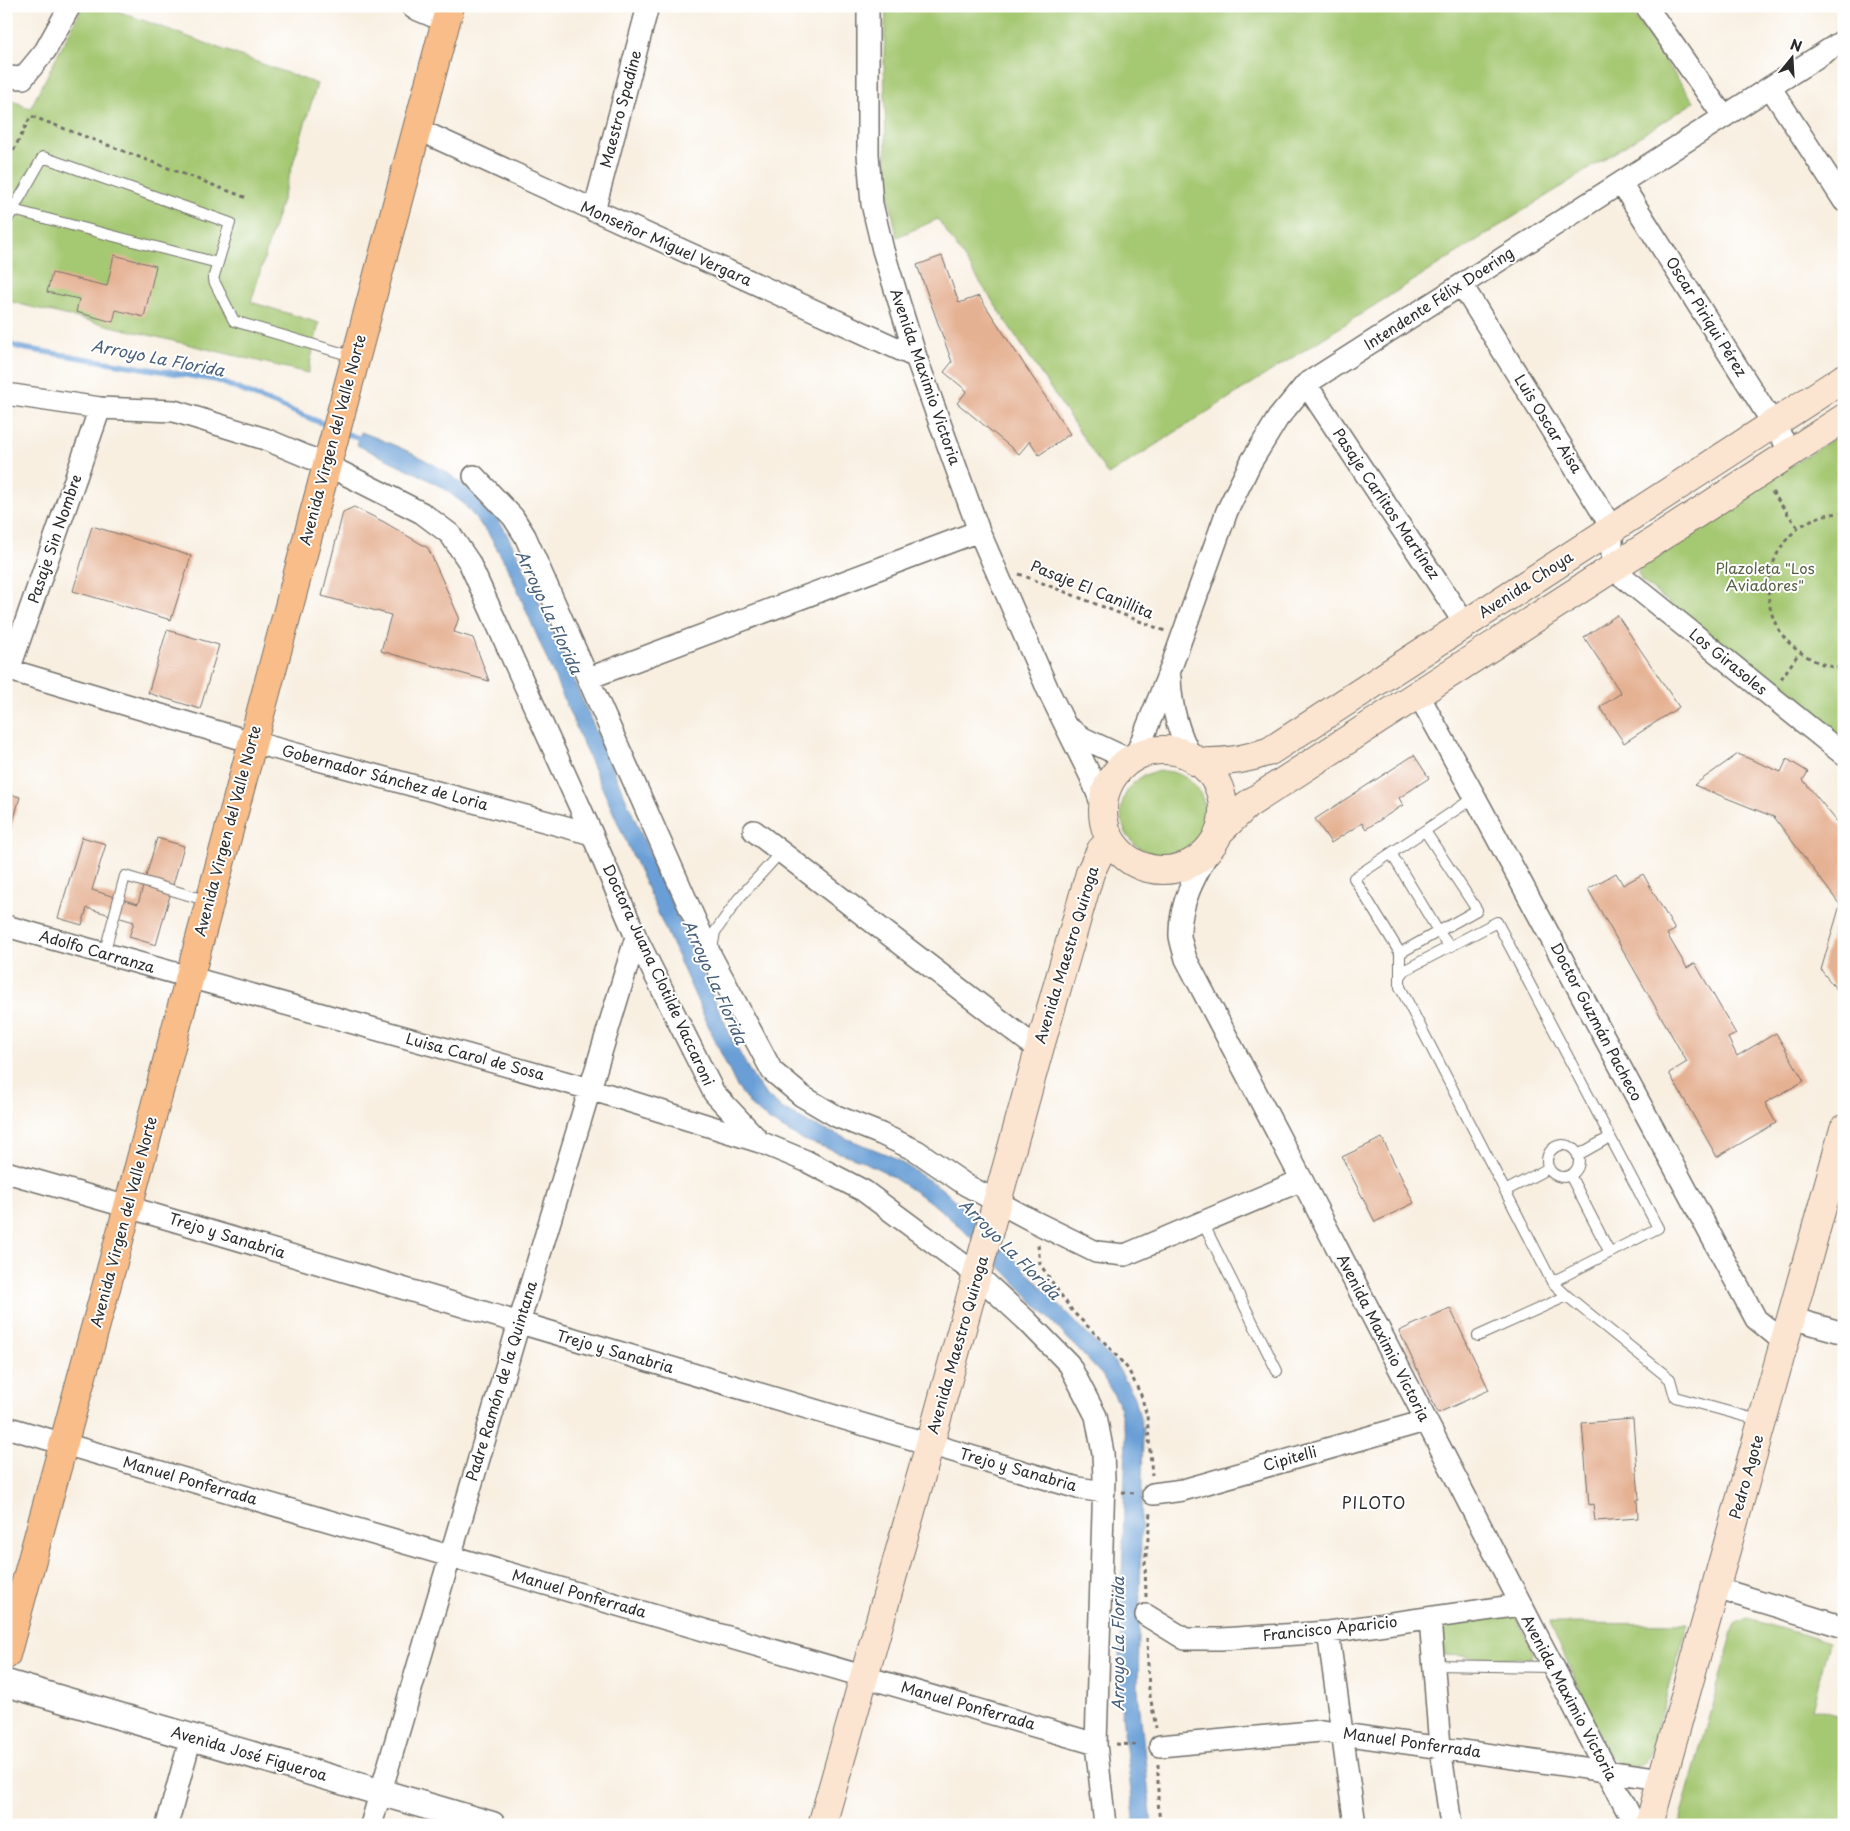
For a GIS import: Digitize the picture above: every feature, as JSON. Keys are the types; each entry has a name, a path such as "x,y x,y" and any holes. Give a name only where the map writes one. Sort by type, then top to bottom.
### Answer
{"main road":[{"name":"Avenida Virgen del Valle Norte","path":"6,1655 448,13"},
{"name":"Avenida Choya","path":"1195,760 1230,761 1252,758 1270,751 1844,378"},
{"path":"1215,839 1223,813 1220,793 1212,776 1195,760 1164,750 1149,752 1133,759 1119,769 1111,780 1105,793 1103,807 1104,824 1111,840 1121,854 1135,864 1151,869 1168,870 1185,866 1200,858 1247,805 1844,418"},
{"name":"Avenida Maestro Quiroga","path":"822,1825 1090,873 1101,850 1111,840"},
{"name":"Pedro Agote","path":"1649,1825 1844,1129"}],"street":[{"path":"15,78 45,51 70,6"},
{"path":"415,6 448,13"},
{"name":"Maestro Spadine","path":"594,211 648,6"},
{"name":"Avenida Maximio Victoria","path":"868,6 868,154 872,204 883,250 916,357 979,531 1048,690 1090,775 1103,807"},
{"path":"1646,6 1724,117"},
{"name":"Intendente Félix Doering","path":"1133,759 1169,673 1228,511 1251,462 1278,418 1306,384 1844,40"},
{"path":"1770,87 1844,201"},
{"name":"Monseñor Miguel Vergara","path":"417,129 916,357"},
{"name":"Oscar Piriqui Pérez","path":"1621,183 1791,452"},
{"name":"Luis Oscar Aisa","path":"1462,285 1612,528"},
{"name":"Pasaje Carlitos Martínez","path":"1306,384 1465,624"},
{"name":"Doctora Juana Clotilde Vaccaroni","path":"6,394 100,408 174,411 329,456 422,513 450,534 469,562 592,834 636,937 714,1093 760,1142 806,1161 864,1191 979,1267 1026,1320 1069,1364 1096,1416 1103,1453 1104,1492 1096,1744 1105,1825"},
{"name":"Pasaje Sin Nombre","path":"8,670 100,408"},
{"path":"474,476 513,517 525,536 711,956 772,1071 802,1096 836,1116 882,1134 917,1152 966,1185 995,1211 1035,1222 1096,1252 1125,1255 1302,1180"},
{"path":"1612,528 1612,568"},
{"path":"589,678 979,531"},
{"name":"Los Girasoles","path":"1612,568 1844,756"},
{"name":"Gobernador Sánchez de Loria","path":"8,670 252,742 592,834"},
{"name":"Intendente Félix Doering","path":"1169,673 1170,698 1173,711 1183,742 1195,760"},
{"name":"Doctor Guzmán Pacheco","path":"1418,694 1756,1319 1788,1330 1844,1333"},
{"path":"1067,727 1083,738 1133,759"},
{"path":"754,831 1039,1050"},
{"name":"Avenida Maximio Victoria","path":"1215,839 1187,895 1180,937 1186,959 1635,1825"},
{"name":"Adolfo Carranza","path":"6,926 189,978"},
{"name":"Padre Ramón de la Quintana","path":"371,1825 519,1323 636,937"},
{"name":"Luisa Carol de Sosa","path":"189,978 590,1088 760,1142"},
{"name":"Trejo y Sanabria","path":"6,1172 1078,1488 1104,1492"},
{"name":"Cipitelli","path":"1153,1494 1183,1490 1425,1421"},
{"name":"Manuel Ponferrada","path":"6,1427 1096,1744"},
{"path":"1716,1588 1844,1627"},
{"name":"Francisco Aparicio","path":"1146,1615 1185,1639 1221,1639 1328,1632 1520,1605"},
{"path":"1430,1618 1440,1747 1451,1825"},
{"path":"1328,1632 1355,1825"},
{"name":"Avenida José Figueroa","path":"6,1683 492,1825"},
{"name":"Manuel Ponferrada","path":"1160,1746 1322,1731 1662,1779"},
{"path":"167,1825 191,1737"}],"lane":[{"path":"6,222 43,157 230,223 213,279 234,321 356,358"},
{"path":"13,210 218,263"},
{"path":"1475,797 1354,878 1400,953 1400,988 1402,996 1552,1282 1670,1380 1675,1397 1763,1422"},
{"path":"1400,953 1477,910 1426,831"},
{"path":"711,956 715,932 739,898 781,852"},
{"path":"1391,853 1438,931 1450,946"},
{"path":"104,954 126,876 209,902"},
{"path":"1400,977 1405,970 1497,922 1658,1228 1609,1251 1552,1282"},
{"path":"1578,1155 1610,1137"},
{"path":"1566,1145 1571,1147 1578,1155 1577,1169 1570,1175 1560,1177 1548,1168 1547,1158 1556,1146 1566,1145"},
{"path":"1505,1191 1548,1168"},
{"path":"1570,1175 1609,1251"},
{"path":"1203,1223 1277,1370"},
{"path":"1478,1336 1567,1296"},
{"path":"1434,1665 1552,1667"}],"path":[{"path":"6,165 31,116 246,198"},
{"path":"1758,474 1798,528"},
{"path":"1844,512 1815,518 1798,528 1782,545 1771,567 1768,591 1772,614 1782,636 1800,653 1818,663 1844,668"},
{"name":"Pasaje El Canillita","path":"994,564 1181,638"},
{"path":"1777,684 1800,653"},
{"path":"1035,1222 1040,1264 1073,1312 1107,1345 1128,1370 1141,1395 1147,1416 1153,1494 1145,1564 1146,1615 1149,1690 1160,1746 1157,1771 1160,1825"},
{"path":"1104,1492 1153,1494"},
{"path":"1096,1744 1160,1746"}],"green space":[{"path":"83,6 104,6 317,84 251,302 319,323 308,373 6,300 6,97 30,109"},
{"path":"886,6 1627,6 1694,102 1108,475 938,219 897,237 887,185 884,56"},
{"name":"Plazoleta \"Los Aviadores\"","path":"1844,432 1844,744 1642,581 1638,573 1643,561"},
{"path":"1155,771 1171,771 1187,778 1198,789 1205,805 1202,829 1193,843 1187,848 1171,855 1155,855 1139,848 1128,837 1121,821 1121,805 1128,789 1139,778"},
{"path":"1512,1614 1534,1652 1533,1657 1530,1659 1445,1655 1441,1631 1443,1625"},
{"path":"1747,1619 1829,1642 1812,1708 1844,1717 1844,1825 1678,1825 1735,1625"},
{"path":"1550,1623 1688,1624 1651,1749 1644,1764 1627,1766 1619,1764 1606,1752"}],"water":[{"path":"361,432 401,448 440,468 458,480 490,509 503,527 521,561 731,1037 754,1079 766,1095 780,1107 808,1123 891,1156 941,1188 969,1212 1115,1363 1135,1397 1143,1431 1138,1690 1152,1825 1135,1825 1119,1689 1126,1436 1118,1402 1102,1375 1008,1275 959,1226 932,1203 883,1171 860,1160 801,1139 770,1121 751,1106 737,1087 717,1045 592,765 508,568 489,535 463,503 443,488 357,445"}],"building":[{"path":"114,255 156,266 144,317 116,310 113,322 76,312 79,299 47,292 52,273 107,286"},
{"path":"942,256 959,303 979,296 1070,434 1039,455 1030,441 1019,454 957,403 967,391 944,372 952,362 917,265"},
{"path":"354,507 428,548 459,617 454,632 473,638 489,681 381,651 391,615 322,596 343,512"},
{"path":"92,526 191,556 171,620 73,591"},
{"path":"1617,615 1679,707 1624,743 1600,707 1621,693 1584,637"},
{"path":"167,630 219,645 200,709 148,693"},
{"path":"1738,754 1781,772 1787,759 1808,772 1803,780 1844,830 1844,999 1821,970 1840,905 1774,817 1694,785"},
{"path":"1414,755 1429,778 1399,798 1403,805 1366,829 1362,823 1331,843 1315,819"},
{"path":"6,793 20,797 7,844 6,844"},
{"path":"82,837 106,844 92,890 138,904 157,838 184,846 156,945 129,937 134,922 87,908 82,925 58,918"},
{"path":"1616,873 1623,885 1643,874 1675,930 1667,934 1687,968 1695,963 1736,1034 1728,1038 1737,1056 1776,1033 1804,1081 1765,1103 1776,1123 1717,1157 1669,1073 1687,1062 1588,889"},
{"path":"1382,1138 1414,1203 1375,1222 1342,1157"},
{"path":"1450,1308 1489,1390 1438,1413 1399,1331"},
{"path":"1633,1419 1639,1499 1637,1500 1638,1518 1595,1521 1593,1504 1589,1505 1582,1423"}],"waterway":[{"name":"Arroyo La Florida","path":"6,343 21,348 216,380 329,426"},
{"name":"Arroyo La Florida","path":"342,432 364,440"}],"district":[{"name":"PILOTO","path":"1374,1503"}]}
